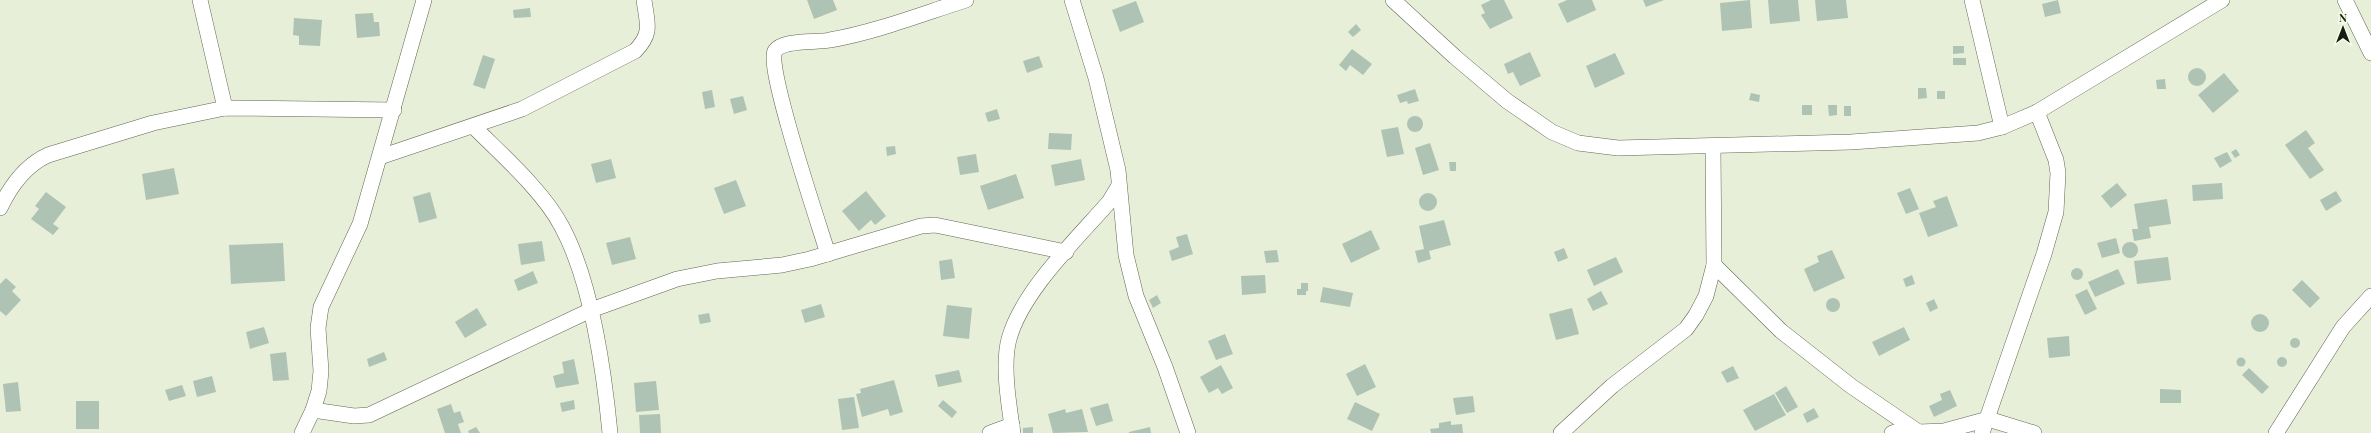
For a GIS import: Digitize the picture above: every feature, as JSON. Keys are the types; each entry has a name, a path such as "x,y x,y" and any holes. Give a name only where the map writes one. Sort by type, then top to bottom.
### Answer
{"street":[{"path":"200,0 225,108"},
{"path":"302,433 313,410 319,391 321,371 318,328 321,307 360,224 394,110 424,0"},
{"path":"380,156 474,127 522,109 635,51 644,42 649,33 644,0"},
{"path":"828,254 788,124 772,63 773,52 778,47 786,44 829,41 853,35 966,0"},
{"path":"1072,0 1098,85 1118,170 1118,187 1126,256 1136,296 1165,367 1188,433"},
{"path":"1393,0 1455,57 1507,101 1552,132 1578,144 1610,147 1714,147 1955,136 2002,127 2036,112 2222,0"},
{"path":"1972,0 2002,127"},
{"path":"2345,0 2371,53"},
{"path":"0,208 25,169 35,161 48,154 152,123 225,108 394,110"},
{"path":"1985,426 2044,254 2056,212 2058,173 2056,160 2036,112"},
{"path":"474,127 521,175 562,226 571,245 591,310 610,433"},
{"path":"1561,433 1612,386 1686,329 1706,296 1714,265 1714,147"},
{"path":"990,433 1012,429 1007,371 1008,340 1016,318 1040,282 1110,202 1118,187"},
{"path":"313,410 354,416 369,415 591,310 677,279 717,271 782,265 828,254 921,226 935,225 1066,252"},
{"path":"1714,265 1781,331 1851,386 1916,431"},
{"path":"2276,433 2343,327 2371,296"},
{"path":"1892,433 1944,431 1985,426 2034,433"}],"building":[{"path":"807,0 833,0 837,10 814,19"},
{"path":"1491,0 1504,0 1513,18 1490,29 1481,15 1485,13 1481,5"},
{"path":"1567,0 1592,0 1596,10 1567,23 1558,4"},
{"path":"1643,0 1664,0 1646,7"},
{"path":"1750,0 1752,28 1722,31 1720,3"},
{"path":"1768,0 1798,0 1800,21 1770,24"},
{"path":"1815,0 1846,0 1848,18 1817,21"},
{"path":"2058,0 2061,13 2045,17 2042,4"},
{"path":"1136,1 1144,22 1120,32 1112,10"},
{"path":"530,8 531,17 514,18 513,10"},
{"path":"373,13 374,22 379,22 380,36 357,38 355,14"},
{"path":"294,18 322,20 320,46 299,45 299,36 293,35"},
{"path":"1356,24 1361,30 1353,37 1348,32"},
{"path":"1953,46 1964,46 1964,53 1953,54"},
{"path":"1352,49 1372,64 1363,75 1350,65 1346,71 1339,65"},
{"path":"1530,52 1541,76 1520,86 1513,72 1508,74 1504,64"},
{"path":"1615,53 1625,74 1595,88 1586,66"},
{"path":"483,55 495,59 485,89 473,85"},
{"path":"1039,56 1043,67 1027,73 1023,61"},
{"path":"1953,58 1966,58 1966,65 1953,65"},
{"path":"2197,68 2203,71 2206,77 2203,83 2197,86 2191,83 2188,77 2191,71"},
{"path":"2224,73 2239,91 2213,113 2198,95"},
{"path":"2165,79 2166,89 2157,89 2156,80"},
{"path":"1918,88 1926,88 1927,98 1918,99"},
{"path":"1415,89 1419,101 1408,104 1407,101 1400,103 1397,95"},
{"path":"712,90 715,107 705,109 702,92"},
{"path":"1937,91 1945,91 1945,99 1937,99"},
{"path":"1751,93 1760,95 1759,102 1749,100"},
{"path":"743,96 747,110 734,114 730,99"},
{"path":"1802,105 1812,105 1812,115 1802,115"},
{"path":"1828,105 1837,105 1837,115 1829,116"},
{"path":"1844,106 1851,106 1851,116 1844,116"},
{"path":"997,109 1000,119 988,122 985,113"},
{"path":"1415,116 1422,121 1423,124 1418,131 1415,132 1408,127 1407,124 1412,117"},
{"path":"1398,127 1404,154 1387,157 1381,130"},
{"path":"2306,130 2315,143 2308,148 2324,170 2310,179 2285,145"},
{"path":"1049,133 1072,134 1071,150 1048,149"},
{"path":"1430,143 1439,170 1423,175 1415,148"},
{"path":"895,146 896,154 887,156 886,147"},
{"path":"2236,149 2240,155 2235,158 2231,152"},
{"path":"2227,152 2232,161 2220,168 2214,158"},
{"path":"976,154 979,172 960,175 957,157"},
{"path":"611,159 616,178 596,183 591,164"},
{"path":"1081,159 1085,180 1055,186 1051,165"},
{"path":"1449,162 1456,162 1456,171 1450,171"},
{"path":"174,168 179,194 146,200 142,174"},
{"path":"1016,174 1024,198 988,210 980,186"},
{"path":"736,180 746,206 724,214 714,188"},
{"path":"2117,183 2127,195 2111,208 2101,196"},
{"path":"2222,183 2223,199 2193,201 2192,185"},
{"path":"1910,188 1919,209 1906,214 1897,193"},
{"path":"866,191 886,216 875,225 871,220 859,231 842,211"},
{"path":"2336,191 2342,201 2326,211 2320,200"},
{"path":"46,192 66,207 53,224 59,228 53,235 31,219 39,209 35,206"},
{"path":"430,192 437,218 419,223 413,197"},
{"path":"1428,193 1434,196 1437,202 1434,208 1428,211 1422,208 1419,202 1422,196"},
{"path":"1947,196 1958,226 1928,237 1919,213 1936,207 1933,201"},
{"path":"2167,199 2171,224 2149,227 2151,238 2134,241 2132,229 2138,229 2134,204"},
{"path":"1444,220 1451,245 1429,251 1431,259 1418,263 1415,251 1424,249 1419,226"},
{"path":"1371,230 1380,249 1351,263 1342,244"},
{"path":"1187,234 1193,254 1172,261 1169,251 1179,247 1176,237"},
{"path":"630,237 636,259 612,265 606,243"},
{"path":"2116,238 2120,253 2102,258 2097,243"},
{"path":"542,241 545,261 521,265 518,244"},
{"path":"2127,242 2133,242 2138,247 2136,256 2133,258 2127,258 2122,253 2122,247"},
{"path":"283,243 285,281 231,284 229,245"},
{"path":"1564,248 1568,258 1558,262 1554,252"},
{"path":"1277,250 1279,262 1266,263 1264,251"},
{"path":"1832,250 1845,278 1814,292 1804,269 1819,262 1817,256"},
{"path":"1616,257 1623,272 1594,286 1587,270"},
{"path":"2168,257 2171,280 2137,284 2134,261"},
{"path":"952,259 955,278 941,280 939,261"},
{"path":"2075,268 2079,268 2083,274 2079,280 2075,280 2071,276 2071,272"},
{"path":"2118,269 2125,284 2095,297 2088,282"},
{"path":"533,271 538,283 518,291 514,280"},
{"path":"1265,275 1266,293 1242,295 1241,276"},
{"path":"1912,275 1915,284 1906,287 1903,279"},
{"path":"6,278 16,287 12,291 21,300 6,316 0,311 0,284"},
{"path":"2302,280 2320,298 2310,308 2292,290"},
{"path":"1301,283 1308,283 1308,291 1306,291 1306,295 1297,295 1297,289 1301,289"},
{"path":"1323,287 1353,293 1350,307 1320,302"},
{"path":"2087,289 2097,309 2085,315 2075,295"},
{"path":"1601,291 1608,304 1593,311 1587,299"},
{"path":"1157,295 1161,303 1153,308 1149,300"},
{"path":"1830,298 1836,298 1840,302 1840,308 1836,312 1830,312 1826,308 1826,302"},
{"path":"1934,299 1938,308 1930,312 1926,303"},
{"path":"821,304 825,317 805,323 801,310"},
{"path":"947,305 972,308 969,339 943,336"},
{"path":"477,308 487,325 465,338 455,322"},
{"path":"1572,308 1579,334 1556,340 1549,314"},
{"path":"709,313 711,322 700,324 698,315"},
{"path":"2256,314 2264,314 2269,319 2267,330 2264,332 2256,332 2251,327 2251,319"},
{"path":"264,327 269,343 250,349 246,332"},
{"path":"1904,327 1910,340 1879,356 1872,342"},
{"path":"1225,334 1233,354 1216,360 1208,341"},
{"path":"2069,336 2070,356 2049,358 2047,338"},
{"path":"2293,338 2297,338 2299,339 2299,347 2293,348 2290,345 2290,341"},
{"path":"286,352 289,380 273,381 270,354"},
{"path":"384,352 387,360 369,367 367,359"},
{"path":"2280,357 2284,357 2287,362 2284,367 2280,367 2277,364 2277,360"},
{"path":"2239,358 2243,358 2245,362 2243,366 2239,366 2237,364 2237,360"},
{"path":"574,359 579,384 556,388 553,376 564,373 562,362"},
{"path":"1365,364 1376,387 1357,396 1346,374"},
{"path":"1221,365 1233,388 1222,394 1218,388 1209,393 1200,377"},
{"path":"1733,366 1739,378 1727,383 1721,372"},
{"path":"2249,368 2269,387 2262,394 2242,375"},
{"path":"959,370 962,382 938,387 935,375"},
{"path":"212,376 216,392 197,397 193,381"},
{"path":"894,380 903,412 890,416 888,409 862,417 856,394 861,393 860,389"},
{"path":"656,381 659,410 636,412 634,383"},
{"path":"18,382 21,411 6,412 3,384"},
{"path":"182,385 186,396 169,401 165,390"},
{"path":"1786,386 1798,407 1787,413 1775,393"},
{"path":"2160,389 2181,390 2181,403 2160,403"},
{"path":"1950,390 1957,406 1934,417 1929,406 1942,400 1940,394"},
{"path":"1774,394 1786,415 1755,431 1743,410"},
{"path":"1473,396 1475,412 1456,415 1453,398"},
{"path":"854,397 859,428 842,430 838,399"},
{"path":"574,400 575,409 562,412 560,403"},
{"path":"943,400 957,412 952,418 938,406"},
{"path":"76,401 99,401 99,429 76,429"},
{"path":"1355,402 1380,414 1372,431 1347,419"},
{"path":"1108,403 1113,421 1096,426 1090,408"},
{"path":"451,404 454,413 460,411 464,422 458,424 461,433 445,433 437,409"},
{"path":"1814,408 1819,417 1807,423 1803,414"},
{"path":"1065,409 1066,413 1082,409 1088,432 1053,433 1048,414"},
{"path":"660,414 661,433 640,433 639,415"},
{"path":"1451,421 1451,425 1462,424 1463,433 1431,433 1430,429 1439,428 1439,423"},
{"path":"476,427 480,433 469,433 468,431"},
{"path":"1033,427 1033,433 1023,433 1023,428"},
{"path":"1150,427 1151,433 1129,433 1129,432"}]}
